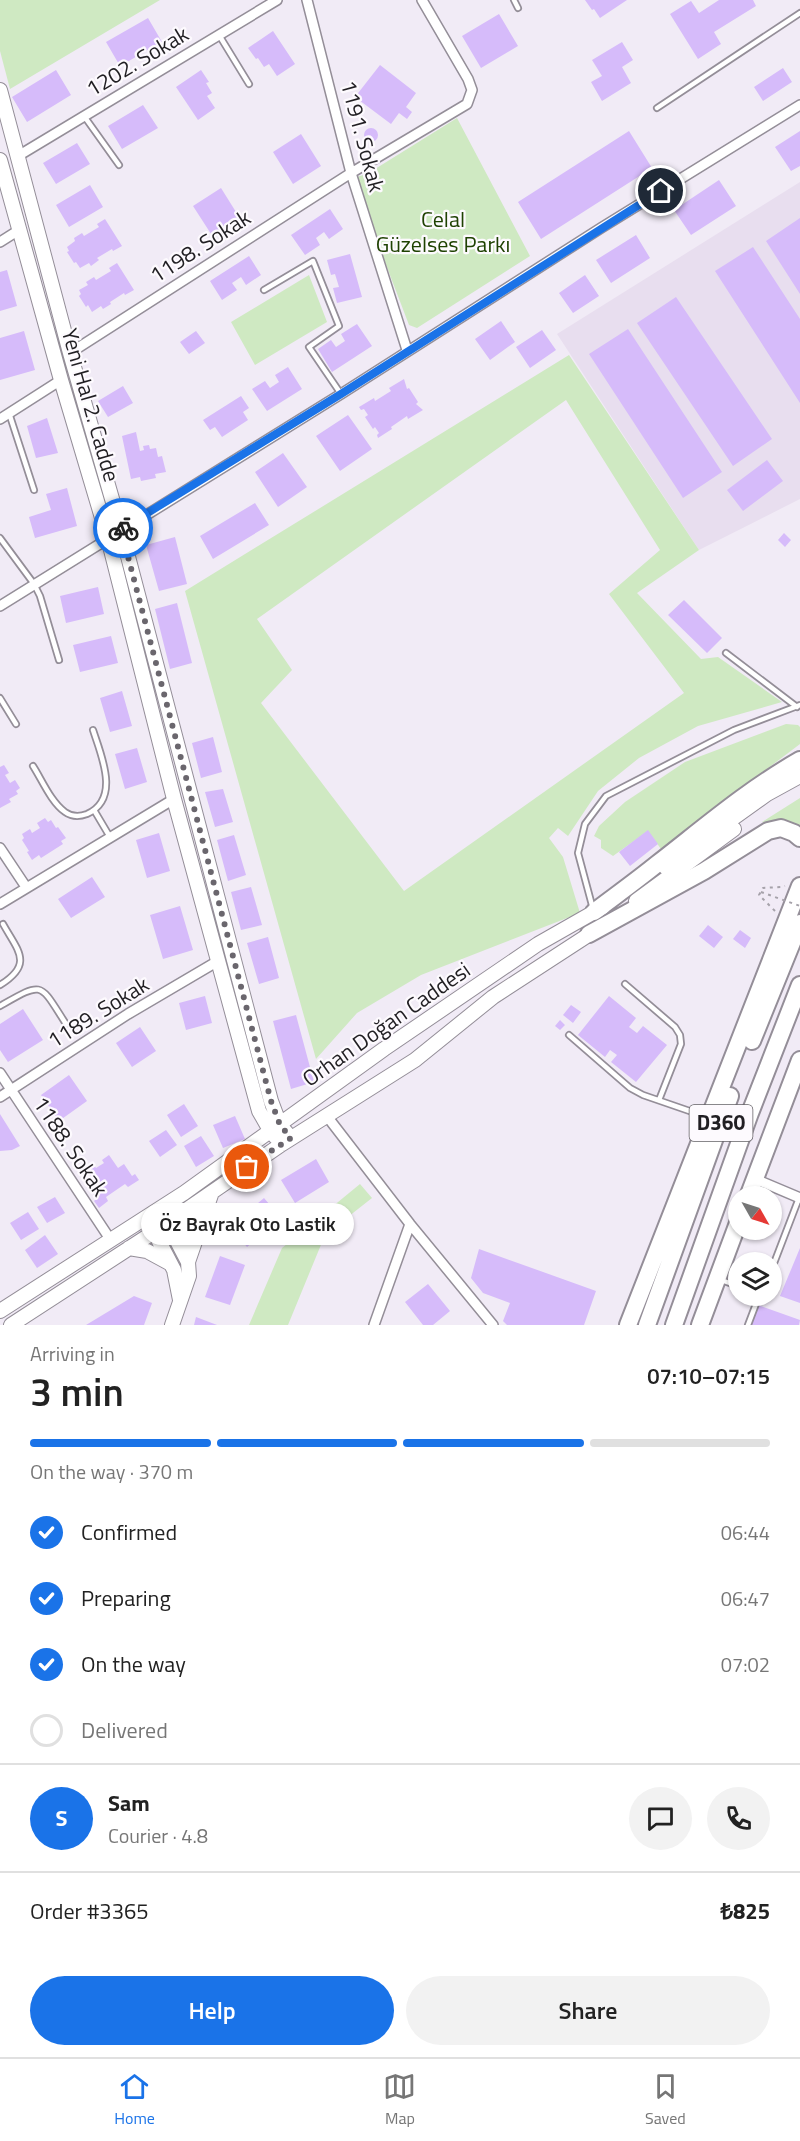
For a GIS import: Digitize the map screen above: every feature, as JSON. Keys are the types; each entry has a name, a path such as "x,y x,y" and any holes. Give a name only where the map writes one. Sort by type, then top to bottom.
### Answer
{"highway":[{"path":"594,912 721,812 766,780 800,760"},
{"path":"590,934 704,871 768,831 781,828 800,838"},
{"path":"628,1325 783,930 795,885"},
{"name":"D360","path":"647,1325 732,1091 800,922"},
{"name":"D360","path":"674,1325 750,1113 800,985"},
{"path":"752,1186 800,1060"},
{"path":"700,1325 732,1240"}],"street":[{"name":"1202. Sokak","path":"18,156 277,0"},
{"name":"1191. Sokak","path":"307,0 351,173 407,350"},
{"name":"1198. Sokak","path":"70,353 351,173 467,104 472,90 468,79 422,0"},
{"path":"0,90 70,353 121,530 271,1101 275,1128"},
{"path":"0,606 800,105"},
{"name":"Yeni Hal 2. Cadde","path":"0,160 108,538 174,799 259,1112 286,1141"},
{"path":"0,242 19,230"},
{"path":"0,419 61,380"},
{"name":"Orhan Doğan Caddesi","path":"0,1311 184,1193 437,1012 538,944 594,912 673,861 767,794 800,776"},
{"name":"Orhan Doğan Caddesi","path":"11,1325 154,1232 286,1141 415,1060 493,997 590,934 693,861 764,806 800,784"},
{"path":"0,904 174,799"},
{"path":"0,848 26,887"},
{"name":"1189. Sokak","path":"0,1097 128,1014 218,961"},
{"name":"1188. Sokak","path":"0,1073 110,1239"},
{"path":"326,1115 410,1224 493,1325"},
{"path":"754,1179 800,1197"},
{"path":"188,1262 212,1191"},
{"path":"159,1209 188,1262 189,1276 171,1325"},
{"path":"146,1217 171,1264 180,1300"},
{"path":"374,1325 410,1224"},
{"path":"129,1248 147,1251 171,1264"}],"lane":[{"path":"513,0 518,8"},
{"path":"657,108 800,13"},
{"path":"219,35 249,84"},
{"path":"84,116 119,165"},
{"path":"264,290 312,261 339,326 309,347 341,394"},
{"path":"9,413 34,490"},
{"path":"0,538 34,584 40,596 59,660"},
{"path":"726,652 798,706"},
{"path":"0,698 16,724"},
{"path":"594,912 578,853 585,824 606,795 734,730 798,706"},
{"path":"33,765 64,812 75,817 94,810 103,800 106,788 106,768 93,730"},
{"path":"94,810 110,837"},
{"path":"0,985 12,978 21,966 20,955 3,924"},
{"path":"625,984 675,1027 680,1035 681,1044 659,1100"},
{"path":"0,1006 31,988 41,989 47,994 66,1024"},
{"path":"568,1035 630,1088 710,1118"},
{"path":"778,1252 800,1197"},
{"path":"717,1278 728,1282"},
{"path":"748,1325 755,1306"}],"path":[{"path":"783,930 773,908 759,895 763,888 795,885"},
{"path":"761,891 800,906"}],"shaded area":[{"path":"800,182 800,499 699,550 557,334"}],"green space":[{"path":"0,0 160,0 10,89 0,51"},
{"name":"Celal Güzelses Parkı","path":"457,118 530,256 417,328 409,325 353,178 367,174"},
{"path":"309,275 327,322 255,365 231,322"},
{"path":"569,355 699,550 637,593 701,659 718,657 782,702 698,726 639,758 598,791 568,836 558,828 549,838 563,857 580,913 421,975 357,1013 316,1059 185,591","holes":["566,400 660,550 609,594 684,693 404,891 261,703 292,670 257,619"]},
{"path":"786,724 800,727 800,744 661,849 648,831 613,856 601,848 601,840 594,836 599,826 625,802 685,762"},
{"path":"800,798 800,827 783,821 762,822"},
{"path":"360,1184 372,1198 325,1235 288,1325 249,1325 282,1248"}],"building":[{"path":"585,0 627,0 600,18"},
{"path":"719,0 753,0 756,6 714,32 721,44 698,59 670,14 691,1 699,13"},
{"path":"499,14 518,46 481,68 462,36"},
{"path":"148,18 162,42 120,66 106,42"},
{"path":"273,31 295,64 277,76 269,64 264,67 248,48"},
{"path":"622,42 633,60 622,67 631,83 602,101 591,82 602,76 592,60"},
{"path":"380,65 416,93 406,107 412,112 407,119 399,113 391,124 355,97"},
{"path":"783,68 792,82 763,101 754,87"},
{"path":"56,70 71,95 27,122 12,97"},
{"path":"201,70 209,82 206,83 212,93 207,96 215,108 198,120 176,87"},
{"path":"143,105 158,128 122,149 108,126"},
{"path":"371,128 376,130 378,135 376,140 371,142 366,140 364,135 366,130"},
{"path":"629,131 652,168 541,239 518,202"},
{"path":"800,131 800,166 791,171 775,147"},
{"path":"301,134 321,166 293,184 273,152"},
{"path":"77,143 90,164 56,184 43,163"},
{"path":"719,180 736,206 691,235 674,210"},
{"path":"90,185 103,207 69,227 56,205"},
{"path":"221,188 241,220 213,237 193,206"},
{"path":"330,209 343,229 329,239 324,232 316,238 320,245 305,255 291,235"},
{"path":"800,218 800,294 766,241"},
{"path":"105,219 122,246 97,258 99,260 91,266 89,263 80,268 67,252 69,251 67,247 75,241 74,238 82,233 84,236 99,227 97,224"},
{"path":"636,235 650,258 611,283 596,260"},
{"path":"753,247 800,319 800,403 715,271"},
{"path":"350,254 362,297 337,303 333,288 339,287 335,274 331,275 327,260"},
{"path":"249,256 261,275 246,285 241,277 232,283 237,290 222,300 210,281"},
{"path":"117,263 134,290 125,295 124,293 103,309 101,306 92,312 79,296 81,294 79,290 88,285 86,282 94,277 96,280 111,271 109,268"},
{"path":"7,270 17,306 0,311 0,272"},
{"path":"585,275 599,296 573,313 559,293"},
{"path":"676,297 772,439 733,466 637,323"},
{"path":"501,321 515,342 490,360 475,339"},
{"path":"357,324 372,346 332,372 318,349 331,340 336,347 345,341 341,334"},
{"path":"628,329 722,472 683,498 589,354"},
{"path":"542,330 556,350 530,368 516,347"},
{"path":"24,331 35,370 0,380 0,338"},
{"path":"196,331 205,343 189,354 180,342"},
{"path":"288,367 302,389 267,411 252,389 265,381 270,388 279,382 275,375"},
{"path":"404,379 407,389 409,388 418,402 416,404 423,410 408,419 407,416 378,438 379,433 375,427 373,429 365,417 368,415 364,409 361,410 359,407 374,398 375,401 391,391 389,388"},
{"path":"123,386 133,403 108,417 98,401"},
{"path":"241,396 249,408 243,412 248,420 222,437 215,427 210,430 203,420"},
{"path":"348,415 372,449 340,471 316,436"},
{"path":"47,418 58,453 36,458 27,426"},
{"path":"136,432 140,451 144,450 143,446 149,445 150,449 156,448 158,457 162,456 166,472 155,474 156,478 141,481 140,477 131,479 122,436"},
{"path":"283,453 307,487 278,507 255,472"},
{"path":"767,460 783,481 743,511 727,490"},
{"path":"67,488 77,526 35,538 29,517 51,510 46,494"},
{"path":"255,503 269,525 213,559 200,536"},
{"path":"784,533 791,540 785,547 778,540"},
{"path":"175,537 187,584 159,591 146,545"},
{"path":"98,587 104,614 66,623 60,596"},
{"path":"684,600 722,638 707,653 668,615"},
{"path":"177,603 192,663 170,669 155,609"},
{"path":"111,636 118,663 80,672 73,645"},
{"path":"122,691 132,726 110,732 100,698"},
{"path":"213,737 222,772 201,778 192,743"},
{"path":"137,748 147,782 125,789 115,754"},
{"path":"4,765 9,773 5,775 10,783 15,780 20,788 16,791 18,794 9,799 11,802 0,808 0,767"},
{"path":"223,789 233,822 215,827 205,792"},
{"path":"45,818 48,822 51,820 66,838 61,841 63,844 41,858 39,855 32,860 22,840 24,838 22,834 30,829 32,833 40,828 37,823"},
{"path":"648,830 658,844 630,866 619,852"},
{"path":"159,833 170,871 147,878 136,840"},
{"path":"234,835 246,875 228,881 217,840"},
{"path":"92,877 105,897 71,918 58,899"},
{"path":"251,887 262,925 241,930 231,892"},
{"path":"180,906 193,950 163,959 150,915"},
{"path":"708,925 723,937 714,948 699,936"},
{"path":"740,930 751,938 745,948 733,939"},
{"path":"268,937 279,978 259,984 247,943"},
{"path":"205,996 212,1023 186,1030 179,1003"},
{"path":"609,996 636,1018 629,1027 637,1033 643,1026 667,1045 636,1082 611,1062 617,1055 610,1050 605,1057 578,1035"},
{"path":"571,1005 581,1012 573,1023 563,1015"},
{"path":"23,1009 43,1040 8,1062 0,1050 0,1024"},
{"path":"296,1015 314,1082 291,1089 273,1021"},
{"path":"560,1020 565,1025 560,1030 555,1026"},
{"path":"140,1027 156,1051 132,1067 116,1043"},
{"path":"69,1075 87,1101 59,1121 41,1095"},
{"path":"184,1104 198,1126 181,1137 167,1115"},
{"path":"0,1114 20,1146 12,1150 0,1151"},
{"path":"235,1116 245,1139 223,1148 213,1125"},
{"path":"166,1130 177,1145 160,1157 149,1141"},
{"path":"201,1136 214,1156 196,1167 184,1146"},
{"path":"109,1155 118,1168 124,1164 132,1176 135,1174 139,1180 128,1187 125,1184 106,1197 108,1201 99,1208 89,1188 95,1183 86,1169 93,1164 96,1168 104,1163 102,1160"},
{"path":"316,1159 329,1182 295,1203 281,1180"},
{"path":"55,1197 65,1213 47,1223 37,1207"},
{"path":"264,1198 281,1218 247,1247 230,1227"},
{"path":"28,1212 39,1229 21,1240 10,1223"},
{"path":"45,1235 58,1254 37,1268 25,1250"},
{"path":"800,1248 800,1303 782,1297 782,1291"},
{"path":"479,1249 596,1291 584,1325 507,1325 503,1321 510,1303 483,1293 471,1278"},
{"path":"220,1256 245,1265 230,1305 205,1297"},
{"path":"428,1284 450,1311 433,1325 423,1325 405,1302"},
{"path":"134,1296 152,1303 144,1325 86,1325"},
{"path":"758,1306 800,1320 799,1325 751,1325"},
{"path":"196,1317 217,1325 194,1325"}],"way so far":[{"path":"123,528 121,530 189,794 271,1101 280,1125 291,1138 247,1167"}],"place":[{"name":"Öz Bayrak Oto Lastik","path":"247,1167"}],"route":[{"path":"123,528 341,394 661,191"}]}
